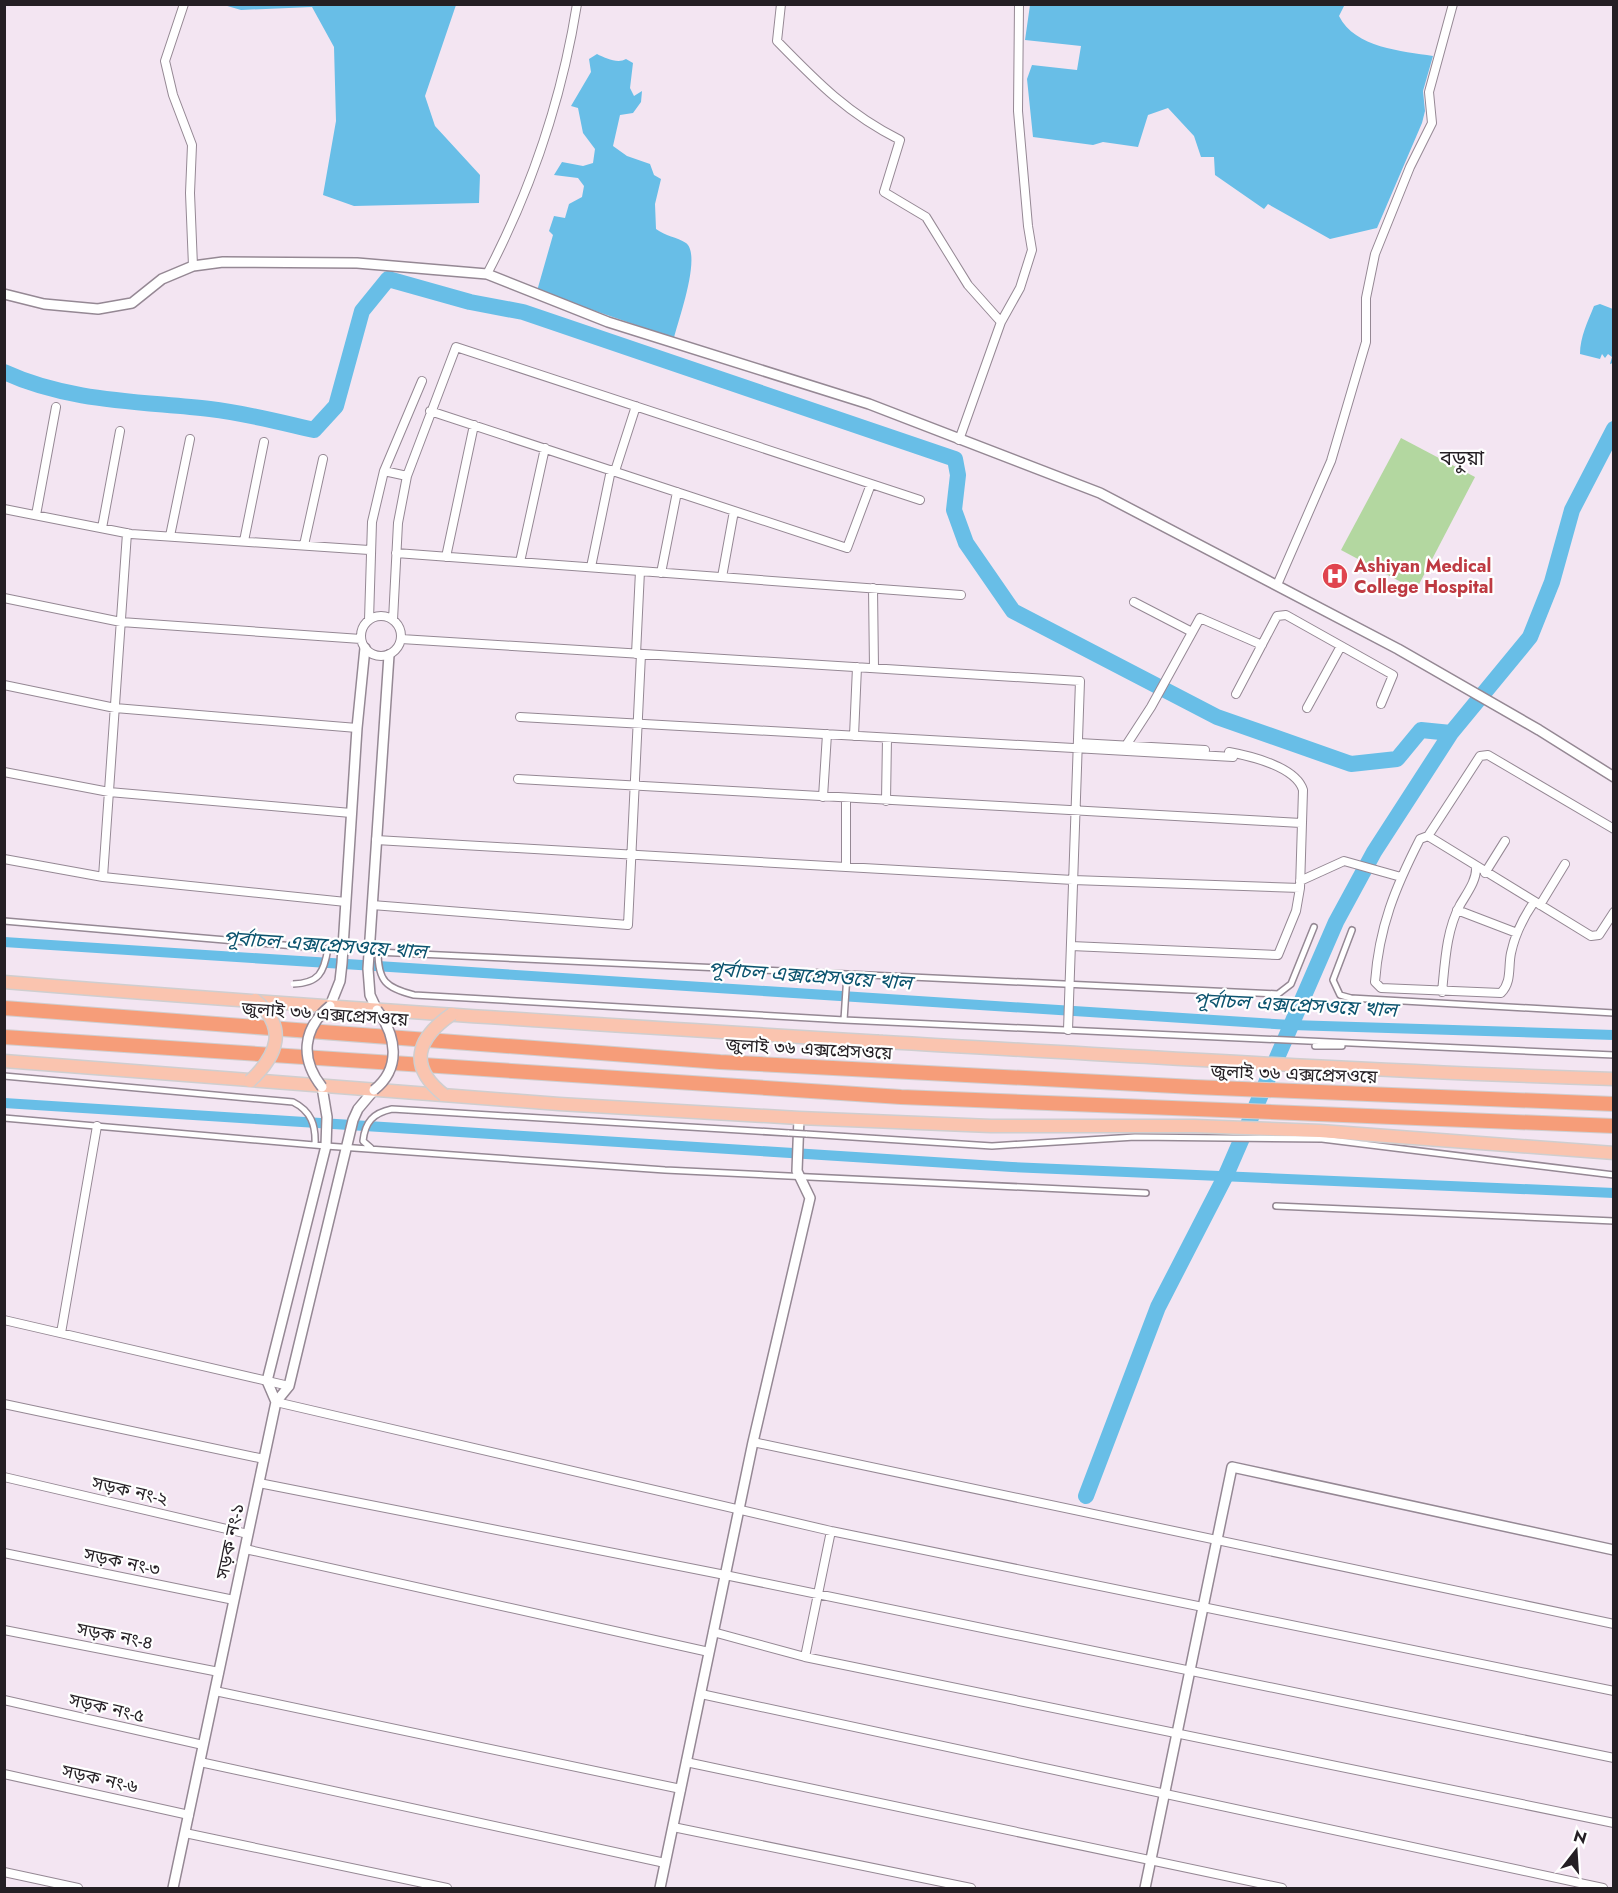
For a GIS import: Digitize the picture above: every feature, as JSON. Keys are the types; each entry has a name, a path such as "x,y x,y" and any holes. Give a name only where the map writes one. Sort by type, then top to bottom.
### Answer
{"highway":[{"name":"জুলাই ৩৬ এক্সপ্রেসওয়ে","path":"4,1008 720,1062 1194,1087 1614,1104"},
{"name":"জুলাই ৩৬ এক্সপ্রেসওয়ে","path":"4,1037 741,1088 1614,1126"}],"main road":[{"path":"4,982 558,1022 1192,1060 1614,1079"},
{"path":"250,1081 268,1063 276,1039 272,1018 255,1000"},
{"path":"444,1095 425,1076 421,1051 430,1031 453,1014"},
{"path":"4,1061 559,1104 799,1118 1321,1135 1614,1153"}],"street":[{"path":"184,4 165,61 173,95 192,145 190,193 193,266"},
{"path":"488,274 533,174 569,54 577,4"},
{"path":"781,4 777,41 849,111 900,140 884,192 926,217 968,285 1001,322"},
{"path":"958,440 1001,322 1020,288 1032,250 1018,111 1019,4"},
{"path":"1277,585 1331,461 1366,342 1366,298 1375,254 1410,167 1432,123 1429,92 1453,4"},
{"path":"4,294 44,304 98,309 132,303 162,279 193,266 223,262 357,263 488,274 608,322 859,400 958,440 1100,492 1440,672 1614,777"},
{"path":"393,620 396,553 407,476 456,347 920,500"},
{"path":"276,1402 267,1381 326,1146 327,1118 322,1086 310,1070 307,1038 314,1022 330,1006 340,981 357,728 365,648 361,639 363,628 369,620 369,550 372,522 384,471 422,381"},
{"path":"591,567 613,470 636,406"},
{"path":"36,515 56,407"},
{"path":"430,411 847,548 871,484"},
{"path":"446,557 474,425"},
{"path":"102,528 120,431"},
{"path":"170,536 190,439"},
{"path":"244,541 264,442"},
{"path":"520,562 545,448"},
{"path":"304,546 323,459"},
{"path":"384,471 407,476"},
{"path":"661,573 677,492"},
{"path":"4,509 127,533 369,550"},
{"path":"722,577 735,511"},
{"path":"103,877 127,533"},
{"path":"396,553 961,595"},
{"path":"372,905 628,925 638,724 640,571"},
{"path":"873,588 874,668"},
{"path":"4,598 121,622 361,639"},
{"path":"1134,602 1192,632"},
{"path":"1236,694 1277,616 1281,615 1292,618 1393,675 1381,705"},
{"path":"365,648 378,656 389,655 397,648 401,639 400,628 393,620 384,616 369,620"},
{"path":"1122,751 1165,683 1200,618 1262,645"},
{"path":"401,639 1080,681 1068,1030"},
{"path":"1307,708 1341,646"},
{"path":"276,1402 289,1386 358,1109 387,1077 394,1052 392,1033 370,995 374,951 372,905 389,655"},
{"path":"854,736 857,667"},
{"path":"4,685 115,708 357,728"},
{"path":"520,717 887,738 1229,752 1256,758 1293,775 1300,783 1303,790 1300,884 1296,911 1278,955 1071,946"},
{"path":"823,797 827,734"},
{"path":"886,801 887,738"},
{"path":"1078,746 1122,751 1233,757"},
{"path":"1565,864 1517,933 1511,954 1508,982 1501,993 1381,988 1375,982 1377,951 1385,916 1401,877 1420,839 1428,836 1480,756 1488,755 1614,829"},
{"path":"4,772 109,792 351,813"},
{"path":"518,779 1301,824"},
{"path":"846,798 846,867"},
{"path":"1428,836 1591,936 1599,935 1614,912"},
{"path":"376,840 1072,880 1300,884 1331,865 1344,861 1401,877"},
{"path":"1485,873 1505,841"},
{"path":"4,859 103,877 346,902"},
{"path":"1442,992 1450,933 1458,910 1477,875 1476,867"},
{"path":"1458,910 1517,933"},
{"path":"4,921 342,950"},
{"path":"374,951 1278,994 1291,984 1314,927"},
{"path":"1352,930 1333,980 1340,995 1351,998 1614,1013"},
{"path":"293,984 309,983 319,976 328,948"},
{"path":"374,951 384,982 395,990 414,995 844,1020 1614,1055"},
{"path":"844,1020 847,974"},
{"path":"1315,1046 1614,1055"},
{"path":"4,1076 293,1102 310,1115 314,1126 315,1145"},
{"path":"372,1149 363,1141 364,1131 368,1121 383,1111 992,1146 1195,1131"},
{"path":"4,1118 326,1146 798,1175 1146,1193"},
{"path":"660,1888 753,1442 810,1198 798,1175 799,1118"},
{"path":"61,1334 97,1126"},
{"path":"1321,1135 1614,1175"},
{"path":"1276,1206 1614,1221"},
{"path":"4,1320 289,1386"},
{"path":"276,1402 831,1531 1614,1691"},
{"name":"সড়ক নং-১","path":"173,1888 276,1402"},
{"path":"4,1404 264,1459"},
{"path":"753,1442 1614,1624"},
{"path":"1145,1888 1232,1467 1614,1550"},
{"name":"সড়ক নং-২","path":"4,1477 248,1534"},
{"path":"259,1483 819,1594 1614,1758"},
{"path":"805,1657 831,1531"},
{"path":"245,1549 709,1652"},
{"name":"সড়ক নং-৩","path":"4,1553 234,1600"},
{"name":"সড়ক নং-৪","path":"4,1630 219,1672"},
{"path":"713,1632 805,1657 1614,1823"},
{"path":"215,1691 681,1789"},
{"path":"700,1694 1604,1888"},
{"name":"সড়ক নং-৫","path":"4,1700 204,1745"},
{"path":"200,1762 665,1863"},
{"path":"686,1762 1282,1888"},
{"name":"সড়ক নং-৬","path":"4,1774 189,1815"},
{"path":"673,1827 971,1888"},
{"path":"185,1833 447,1888"},
{"path":"4,1872 78,1888"}],"green space":[{"path":"1401,438 1475,477 1416,590 1341,550"}],"water":[{"path":"1345,4 1339,16 1346,27 1356,35 1394,50 1433,56 1423,91 1425,111 1422,123 1377,228 1330,239 1268,204 1264,209 1215,175 1214,157 1201,157 1194,136 1168,108 1148,115 1138,147 1103,142 1093,145 1033,137 1027,79 1032,65 1077,70 1081,46 1025,40 1030,5"},
{"path":"224,5 456,5 425,96 435,126 480,175 479,203 354,206 323,195 336,121 334,47 312,7 241,10"},
{"path":"597,54 615,61 626,59 633,63 630,88 634,96 642,91 641,102 633,113 620,115 613,146 627,156 650,164 654,175 661,179 655,204 656,229 686,243 690,250 690,274 674,338 537,291 553,235 549,231 554,216 565,218 569,204 582,197 584,186 578,178 554,175 562,162 583,166 593,163 595,149 583,133 578,108 571,106 591,72 589,59"},
{"path":"1600,304 1613,309 1613,363 1610,364 1612,357 1608,354 1605,358 1602,354 1600,359 1580,354 1581,341 1587,323 1594,306"}],"waterway":[{"path":"4,372 29,382 79,395 223,411 314,430 336,406 362,311 388,279 470,302 523,312 955,459 958,475 954,510 966,543 1013,611 1217,717 1351,764 1397,759 1421,730 1451,733"},
{"path":"1086,1496 1158,1307 1226,1175 1336,922 1374,852 1451,733 1530,637 1552,582 1572,510 1614,429"},
{"name":"পূর্বাচল এক্সপ্রেসওয়ে খাল","path":"4,942 1291,1025 1614,1035"},
{"name":"পূর্বাচল এক্সপ্রেসওয়ে খাল","path":"4,1103 1012,1167 1614,1193"}],"place":[{"name":"Ashiyan Medical College Hospital","path":"1335,576"}],"district":[{"name":"বড়ুয়া","path":"1462,458"}]}
